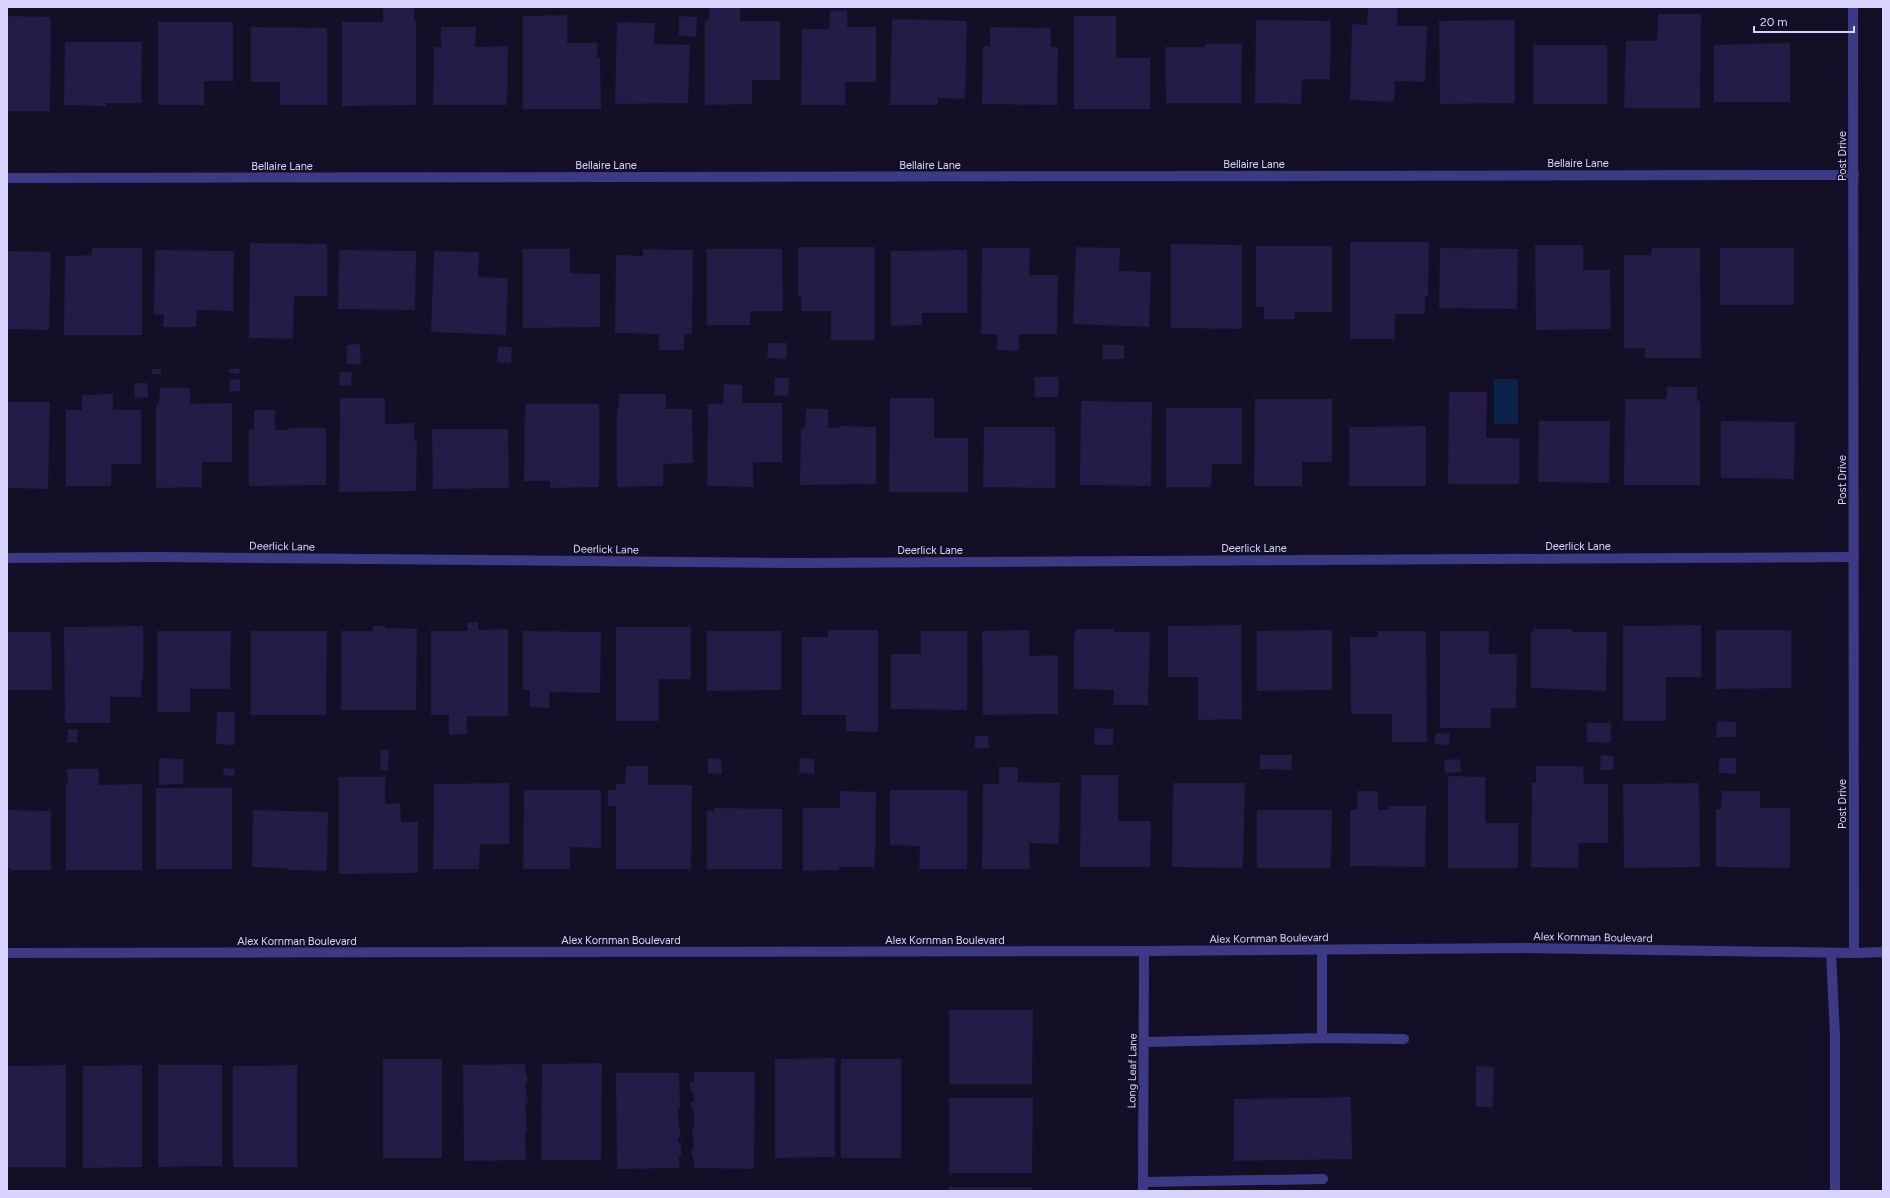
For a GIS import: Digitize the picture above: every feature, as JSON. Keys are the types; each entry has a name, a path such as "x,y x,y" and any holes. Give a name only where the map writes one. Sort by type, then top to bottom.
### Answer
{"street":[{"name":"Post Drive","path":"1853,7 1854,952"},
{"name":"Bellaire Lane","path":"7,178 1854,175"},
{"name":"Deerlick Lane","path":"7,558 158,557 806,563 1854,556"},
{"name":"Alex Kornman Boulevard","path":"7,953 1144,951 1524,948 1831,953 1883,952"},
{"path":"1322,950 1322,1038"},
{"name":"Long Leaf Lane","path":"1143,1187 1145,1042 1144,951"},
{"path":"1831,953 1835,1036 1835,1191"},
{"path":"1145,1042 1322,1038 1404,1039"},
{"path":"1143,1187 1323,1178"}],"water":[{"path":"1494,379 1518,379 1518,424 1494,424"}],"building":[{"path":"383,7 414,7 414,22 416,21 416,105 342,106 342,22 383,22"},
{"path":"709,7 740,7 740,21 780,21 780,80 752,80 752,104 705,105 705,21 709,19"},
{"path":"1368,7 1397,8 1397,26 1427,26 1425,82 1395,81 1394,102 1350,100 1352,24 1367,25"},
{"path":"847,10 847,27 876,27 876,82 845,82 845,105 801,105 802,29 829,29 830,11"},
{"path":"1658,14 1701,14 1700,108 1624,108 1626,41 1657,41"},
{"path":"567,15 567,43 597,43 597,58 600,58 601,109 523,109 523,16"},
{"path":"7,16 51,17 50,111 7,111"},
{"path":"679,16 697,17 696,37 679,36"},
{"path":"1074,16 1116,16 1116,58 1150,58 1150,109 1074,109"},
{"path":"892,19 967,21 965,99 938,98 938,105 890,105"},
{"path":"1256,20 1331,21 1330,79 1302,79 1301,104 1255,103"},
{"path":"1515,20 1515,103 1440,104 1439,21"},
{"path":"158,22 233,22 233,81 204,81 204,105 158,105"},
{"path":"617,22 655,23 654,44 690,45 688,103 615,104"},
{"path":"251,27 327,28 327,105 280,105 280,82 251,82"},
{"path":"441,27 476,27 475,47 508,46 507,105 433,105 434,47 441,47"},
{"path":"990,27 1051,28 1051,47 1058,47 1057,105 982,104 983,46 990,46"},
{"path":"65,42 142,42 141,103 106,103 106,106 64,105"},
{"path":"1790,43 1790,102 1714,102 1714,45"},
{"path":"1205,44 1242,44 1241,103 1166,103 1165,47 1205,47"},
{"path":"1533,45 1607,45 1607,104 1533,104"},
{"path":"1350,242 1429,242 1428,296 1425,296 1425,314 1395,314 1395,339 1350,339"},
{"path":"250,243 327,244 327,296 294,296 293,339 249,338"},
{"path":"1171,244 1242,245 1242,329 1171,328"},
{"path":"1535,245 1583,245 1583,270 1610,270 1611,329 1536,330"},
{"path":"1256,246 1332,246 1332,312 1295,312 1295,319 1264,319 1264,307 1256,307"},
{"path":"798,247 875,247 875,340 831,340 831,311 801,311 801,297 798,296"},
{"path":"1076,247 1120,248 1119,271 1151,272 1149,327 1073,324"},
{"path":"92,248 142,248 142,335 64,335 65,256 92,255"},
{"path":"982,248 1030,248 1029,275 1058,275 1057,334 1019,334 1019,351 997,350 997,334 981,334"},
{"path":"1440,248 1518,249 1517,309 1439,308"},
{"path":"1652,248 1700,248 1701,358 1645,358 1645,348 1624,348 1624,255 1651,255"},
{"path":"1720,248 1794,248 1794,305 1720,305"},
{"path":"523,249 570,249 570,273 600,274 600,327 523,328"},
{"path":"643,249 693,250 692,334 684,334 684,350 659,350 659,334 615,333 616,255 643,256"},
{"path":"707,249 782,249 783,311 750,311 750,325 707,325"},
{"path":"155,250 234,251 233,311 197,310 196,327 163,327 164,315 154,314"},
{"path":"339,250 416,251 415,310 338,309"},
{"path":"967,250 967,313 922,313 922,325 891,326 891,251"},
{"path":"7,251 51,252 49,330 7,329"},
{"path":"434,251 479,252 478,277 508,278 506,335 431,332"},
{"path":"768,343 787,343 786,359 767,358"},
{"path":"360,344 361,364 347,364 347,345"},
{"path":"1102,345 1124,345 1124,359 1103,359"},
{"path":"498,347 512,347 511,363 497,362"},
{"path":"152,369 161,369 161,374 152,374"},
{"path":"229,369 240,369 239,374 228,373"},
{"path":"340,372 352,372 351,386 339,385"},
{"path":"1035,377 1059,377 1058,397 1035,397"},
{"path":"775,378 789,378 788,396 774,395"},
{"path":"240,379 240,391 229,391 230,380"},
{"path":"134,383 147,383 148,397 135,398"},
{"path":"724,384 742,385 742,403 782,403 782,462 753,462 753,487 707,486 708,404 723,404"},
{"path":"1667,387 1697,387 1697,401 1700,401 1700,485 1624,485 1625,399 1667,399"},
{"path":"160,388 190,388 190,404 232,403 232,462 202,462 202,487 156,488 156,405 159,405"},
{"path":"1449,392 1487,392 1486,438 1519,438 1519,484 1448,484"},
{"path":"113,394 113,410 141,410 141,464 111,464 111,486 66,486 66,410 82,410 82,395"},
{"path":"619,394 666,394 666,409 692,409 693,463 663,464 663,486 617,487 617,409 619,409"},
{"path":"340,398 385,398 385,424 414,423 414,440 417,441 416,491 339,492"},
{"path":"890,398 934,398 934,438 968,438 968,492 889,492"},
{"path":"1255,399 1332,399 1332,462 1302,462 1302,486 1254,486"},
{"path":"1081,401 1152,402 1151,486 1080,485"},
{"path":"7,402 50,402 48,489 7,488"},
{"path":"525,404 599,404 599,487 550,488 550,481 524,481"},
{"path":"1166,408 1242,408 1242,464 1212,464 1211,487 1166,487"},
{"path":"806,409 828,409 828,428 840,428 840,426 876,427 876,484 800,485 801,429 805,428"},
{"path":"254,410 275,410 275,430 289,430 289,428 326,428 326,485 249,486 249,429 254,429"},
{"path":"1539,421 1610,421 1609,483 1538,482"},
{"path":"1721,421 1795,422 1794,479 1721,478"},
{"path":"1426,426 1426,486 1349,486 1349,427"},
{"path":"984,427 1055,427 1055,488 983,487"},
{"path":"432,429 508,429 509,488 433,489"},
{"path":"478,622 478,630 508,629 508,716 467,716 467,734 449,735 449,715 431,715 431,631 468,631 467,623"},
{"path":"1241,625 1242,719 1198,720 1198,677 1168,677 1168,626"},
{"path":"1701,625 1701,677 1666,677 1666,721 1623,721 1623,626"},
{"path":"143,626 143,680 141,679 141,697 110,697 110,723 65,723 64,627"},
{"path":"373,626 417,629 416,710 341,710 341,631 373,631"},
{"path":"616,627 691,627 691,679 659,679 659,721 616,721"},
{"path":"1076,629 1114,629 1114,632 1150,632 1148,705 1113,705 1114,690 1074,689 1074,633 1076,633"},
{"path":"1533,629 1572,629 1572,632 1607,632 1606,691 1531,688 1531,632 1533,632"},
{"path":"828,630 878,630 878,732 846,731 846,715 802,715 802,637 828,637"},
{"path":"1029,630 1029,656 1058,655 1058,714 983,715 982,631"},
{"path":"1332,630 1332,690 1257,691 1257,631"},
{"path":"1716,630 1791,630 1791,688 1716,689"},
{"path":"157,631 231,631 230,689 190,689 190,712 157,712"},
{"path":"251,631 327,631 326,715 251,715"},
{"path":"523,631 601,632 600,693 549,692 549,708 530,707 530,690 523,690"},
{"path":"707,631 781,631 781,690 707,691"},
{"path":"921,631 967,631 967,710 891,709 891,654 921,654"},
{"path":"1378,631 1426,631 1427,742 1392,742 1392,714 1351,714 1350,637 1378,637"},
{"path":"1440,631 1489,631 1489,654 1517,654 1516,708 1491,708 1491,728 1440,728"},
{"path":"7,632 51,632 52,690 7,690"},
{"path":"217,712 235,712 235,745 216,744"},
{"path":"1717,721 1736,722 1736,737 1716,737"},
{"path":"1587,723 1611,723 1611,743 1587,742"},
{"path":"1095,728 1113,729 1113,745 1094,745"},
{"path":"68,729 78,730 77,743 67,742"},
{"path":"1436,733 1450,734 1449,745 1434,744"},
{"path":"975,736 988,736 989,748 975,748"},
{"path":"381,750 389,750 388,771 380,770"},
{"path":"1260,755 1292,755 1291,770 1260,769"},
{"path":"1601,755 1614,756 1613,770 1600,770"},
{"path":"159,758 183,759 183,784 159,785"},
{"path":"721,758 722,774 708,773 708,759"},
{"path":"800,758 814,759 814,774 799,773"},
{"path":"1719,758 1736,758 1736,774 1719,773"},
{"path":"1460,759 1461,772 1445,773 1444,760"},
{"path":"626,766 648,766 648,785 692,785 691,869 616,869 616,806 608,806 608,790 616,790 616,784 625,784"},
{"path":"1536,766 1583,766 1584,784 1608,784 1608,843 1579,843 1578,868 1531,867 1532,783 1536,783"},
{"path":"999,767 1018,767 1018,782 1060,783 1059,844 1029,843 1030,869 982,869 983,784 999,784"},
{"path":"224,768 235,769 234,776 223,775"},
{"path":"67,769 99,769 99,785 142,784 142,870 66,870"},
{"path":"1081,775 1118,775 1118,821 1151,821 1150,867 1080,867"},
{"path":"1448,776 1485,777 1485,823 1518,823 1518,868 1448,868"},
{"path":"339,777 385,777 385,804 400,803 401,822 418,822 418,873 339,874"},
{"path":"509,783 509,844 480,844 479,869 433,869 434,784"},
{"path":"1173,783 1245,783 1243,868 1172,867"},
{"path":"1699,783 1700,867 1624,868 1623,784"},
{"path":"156,788 232,788 232,869 156,869"},
{"path":"524,790 601,790 601,848 570,847 570,869 523,869"},
{"path":"890,790 967,790 967,869 919,869 920,846 890,845"},
{"path":"840,791 876,792 875,867 839,867 839,870 803,871 803,808 840,808"},
{"path":"1357,791 1378,791 1378,810 1389,810 1389,806 1426,806 1425,867 1350,866 1350,810 1357,810"},
{"path":"1722,791 1760,791 1760,808 1790,808 1790,868 1716,867 1716,809 1721,809"},
{"path":"715,808 782,809 782,869 707,869 707,811 715,811"},
{"path":"7,810 51,811 51,870 11,870 10,868 7,868"},
{"path":"253,810 328,812 327,871 252,867"},
{"path":"1257,810 1332,810 1331,868 1257,868"},
{"path":"949,1010 1033,1010 1032,1084 949,1084"},
{"path":"835,1058 835,1157 775,1158 775,1059"},
{"path":"383,1059 442,1059 442,1158 383,1158"},
{"path":"841,1059 901,1059 901,1158 841,1158"},
{"path":"602,1063 601,1160 541,1160 542,1064"},
{"path":"525,1064 527,1084 525,1084 528,1103 525,1103 527,1132 525,1132 526,1160 464,1161 463,1065"},
{"path":"66,1065 66,1167 8,1167 7,1066"},
{"path":"142,1065 142,1167 83,1168 83,1066"},
{"path":"158,1065 222,1065 222,1166 158,1167"},
{"path":"297,1065 297,1167 233,1167 233,1066"},
{"path":"1476,1066 1494,1067 1493,1107 1476,1107"},
{"path":"694,1072 755,1072 754,1169 694,1168 694,1158 692,1158 692,1149 694,1149 692,1129 694,1129 694,1110 692,1110 691,1102 694,1102 693,1091 690,1091 690,1082 694,1082"},
{"path":"616,1073 679,1073 680,1109 678,1109 680,1137 678,1137 678,1143 681,1143 681,1156 679,1157 679,1168 617,1169"},
{"path":"1351,1097 1352,1159 1234,1161 1234,1099"},
{"path":"949,1098 1033,1098 1032,1173 949,1173"},
{"path":"949,1187 1032,1187 1032,1191 949,1191"}]}
